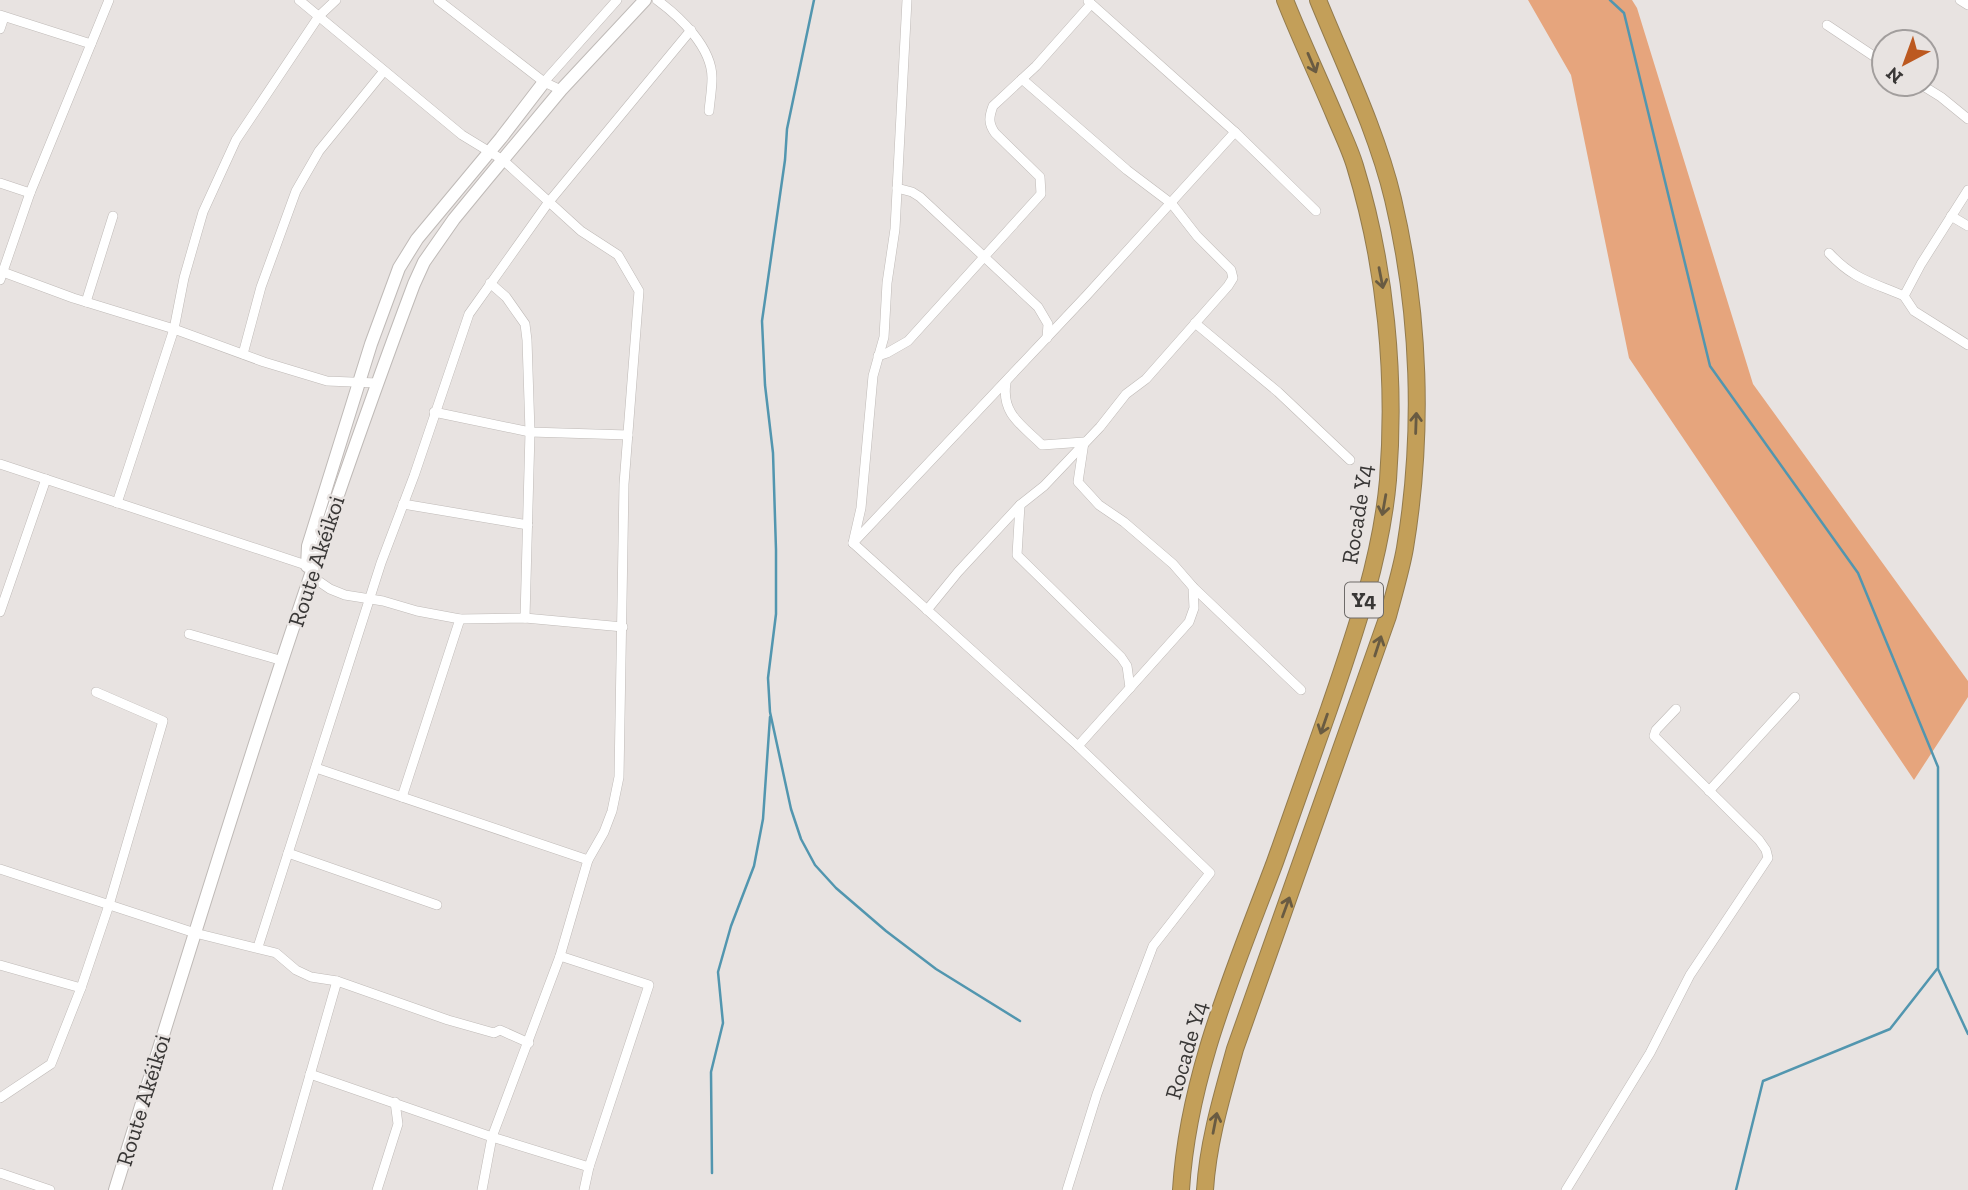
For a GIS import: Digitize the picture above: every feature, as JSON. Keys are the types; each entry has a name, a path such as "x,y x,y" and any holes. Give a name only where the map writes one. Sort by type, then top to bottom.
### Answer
{"highway":[{"name":"Rocade Y4","path":"1181,1190 1193,1108 1209,1039 1358,624 1376,552 1388,482 1391,393 1384,290 1366,203 1354,162 1285,0"},
{"name":"Rocade Y4","path":"1205,1190 1217,1113 1235,1049 1388,616 1405,551 1414,479 1417,397 1411,290 1393,197 1375,142 1318,0"}],"street":[{"path":"110,0 30,193 1,274 327,381 377,383"},
{"path":"299,0 462,135 503,160 581,231 618,255 639,291 624,484 619,777 612,811 588,860 560,956 492,1137 482,1190"},
{"path":"117,502 174,329 184,278 203,212 236,140 319,16 336,0"},
{"path":"544,82 617,0"},
{"name":"Route Akéikoi","path":"115,1190 311,570 377,383 424,262 454,219 561,90 645,0"},
{"path":"657,0 691,30 710,64 712,78 709,111"},
{"path":"853,543 861,508 873,376 884,337 897,188 907,0"},
{"path":"1960,0 1968,5"},
{"path":"441,1 544,82 561,90"},
{"path":"878,356 887,354 908,341 1041,194 1040,177 989,125 993,106 1022,79 1089,2 1235,132 1316,211"},
{"path":"0,29 2,16 91,44"},
{"path":"1827,25 1870,53"},
{"path":"258,947 381,563 469,314 548,203 691,30"},
{"path":"243,354 261,287 296,191 319,150 384,71"},
{"path":"927,610 1020,505 1044,486 1100,427 1126,394 1146,379 1233,278 1231,270 1197,236 1172,204 1117,162 1022,79"},
{"name":"Route Akéikoi","path":"311,570 308,546 399,268 417,239 533,99 544,82"},
{"path":"1940,96 1968,119"},
{"path":"853,543 1006,383 1235,132"},
{"path":"0,183 30,193"},
{"path":"897,188 920,197 1044,314 1048,324 1047,338"},
{"path":"1904,296 1913,277 1968,190"},
{"path":"86,302 113,216"},
{"path":"1951,216 1968,226"},
{"path":"1829,253 1839,264 1866,283 1904,296 1914,311 1968,345"},
{"path":"489,283 506,298 525,324 530,432 526,618"},
{"path":"1195,323 1278,392 1350,460"},
{"path":"1006,383 1004,396 1010,413 1042,445 1084,442"},
{"path":"434,412 530,432 628,435"},
{"path":"1084,442 1078,482 1098,505 1124,522 1172,564 1301,690"},
{"path":"0,464 311,570 330,589 345,595 460,619 526,618 622,627"},
{"path":"0,612 46,479"},
{"path":"403,504 528,525"},
{"path":"1020,505 1017,555 1121,657 1128,666 1130,688"},
{"path":"853,543 1078,746 1210,873 1153,946 1097,1094 1067,1190"},
{"path":"1078,746 1189,622 1194,608 1193,587"},
{"path":"402,797 460,619"},
{"path":"189,634 283,661"},
{"path":"0,1098 51,1064 81,988 109,905 163,721 96,692"},
{"path":"1709,791 1796,697"},
{"path":"1566,1190 1650,1053 1690,975 1768,858 1759,840 1654,736 1656,730 1676,709"},
{"path":"316,768 588,860"},
{"path":"288,853 437,905"},
{"path":"0,869 195,933 258,947 276,953 296,970 312,977 337,981 448,1020 494,1033 500,1030 528,1043"},
{"path":"560,956 649,985 589,1167 584,1190"},
{"path":"0,965 81,988"},
{"path":"277,1190 337,981"},
{"path":"310,1074 492,1137 589,1167"},
{"path":"377,1190 398,1124 395,1102"},
{"path":"0,1173 50,1190"}],"shaded area":[{"path":"1528,0 1632,0 1637,8 1753,384 1968,681 1968,697 1914,780 1629,358 1571,75"}],"waterway":[{"path":"814,0 787,129 762,321 765,385 773,453 776,550 776,614 768,678 770,712 791,809 801,839 815,865 836,888 886,931 936,969 1020,1021"},
{"path":"1610,0 1624,13 1710,366 1858,573 1938,767 1938,969 1968,1034"},
{"path":"712,1173 711,1072 723,1023 718,972 731,926 754,866 763,819 770,717"},
{"path":"1736,1190 1763,1081 1890,1029 1937,969"}]}
